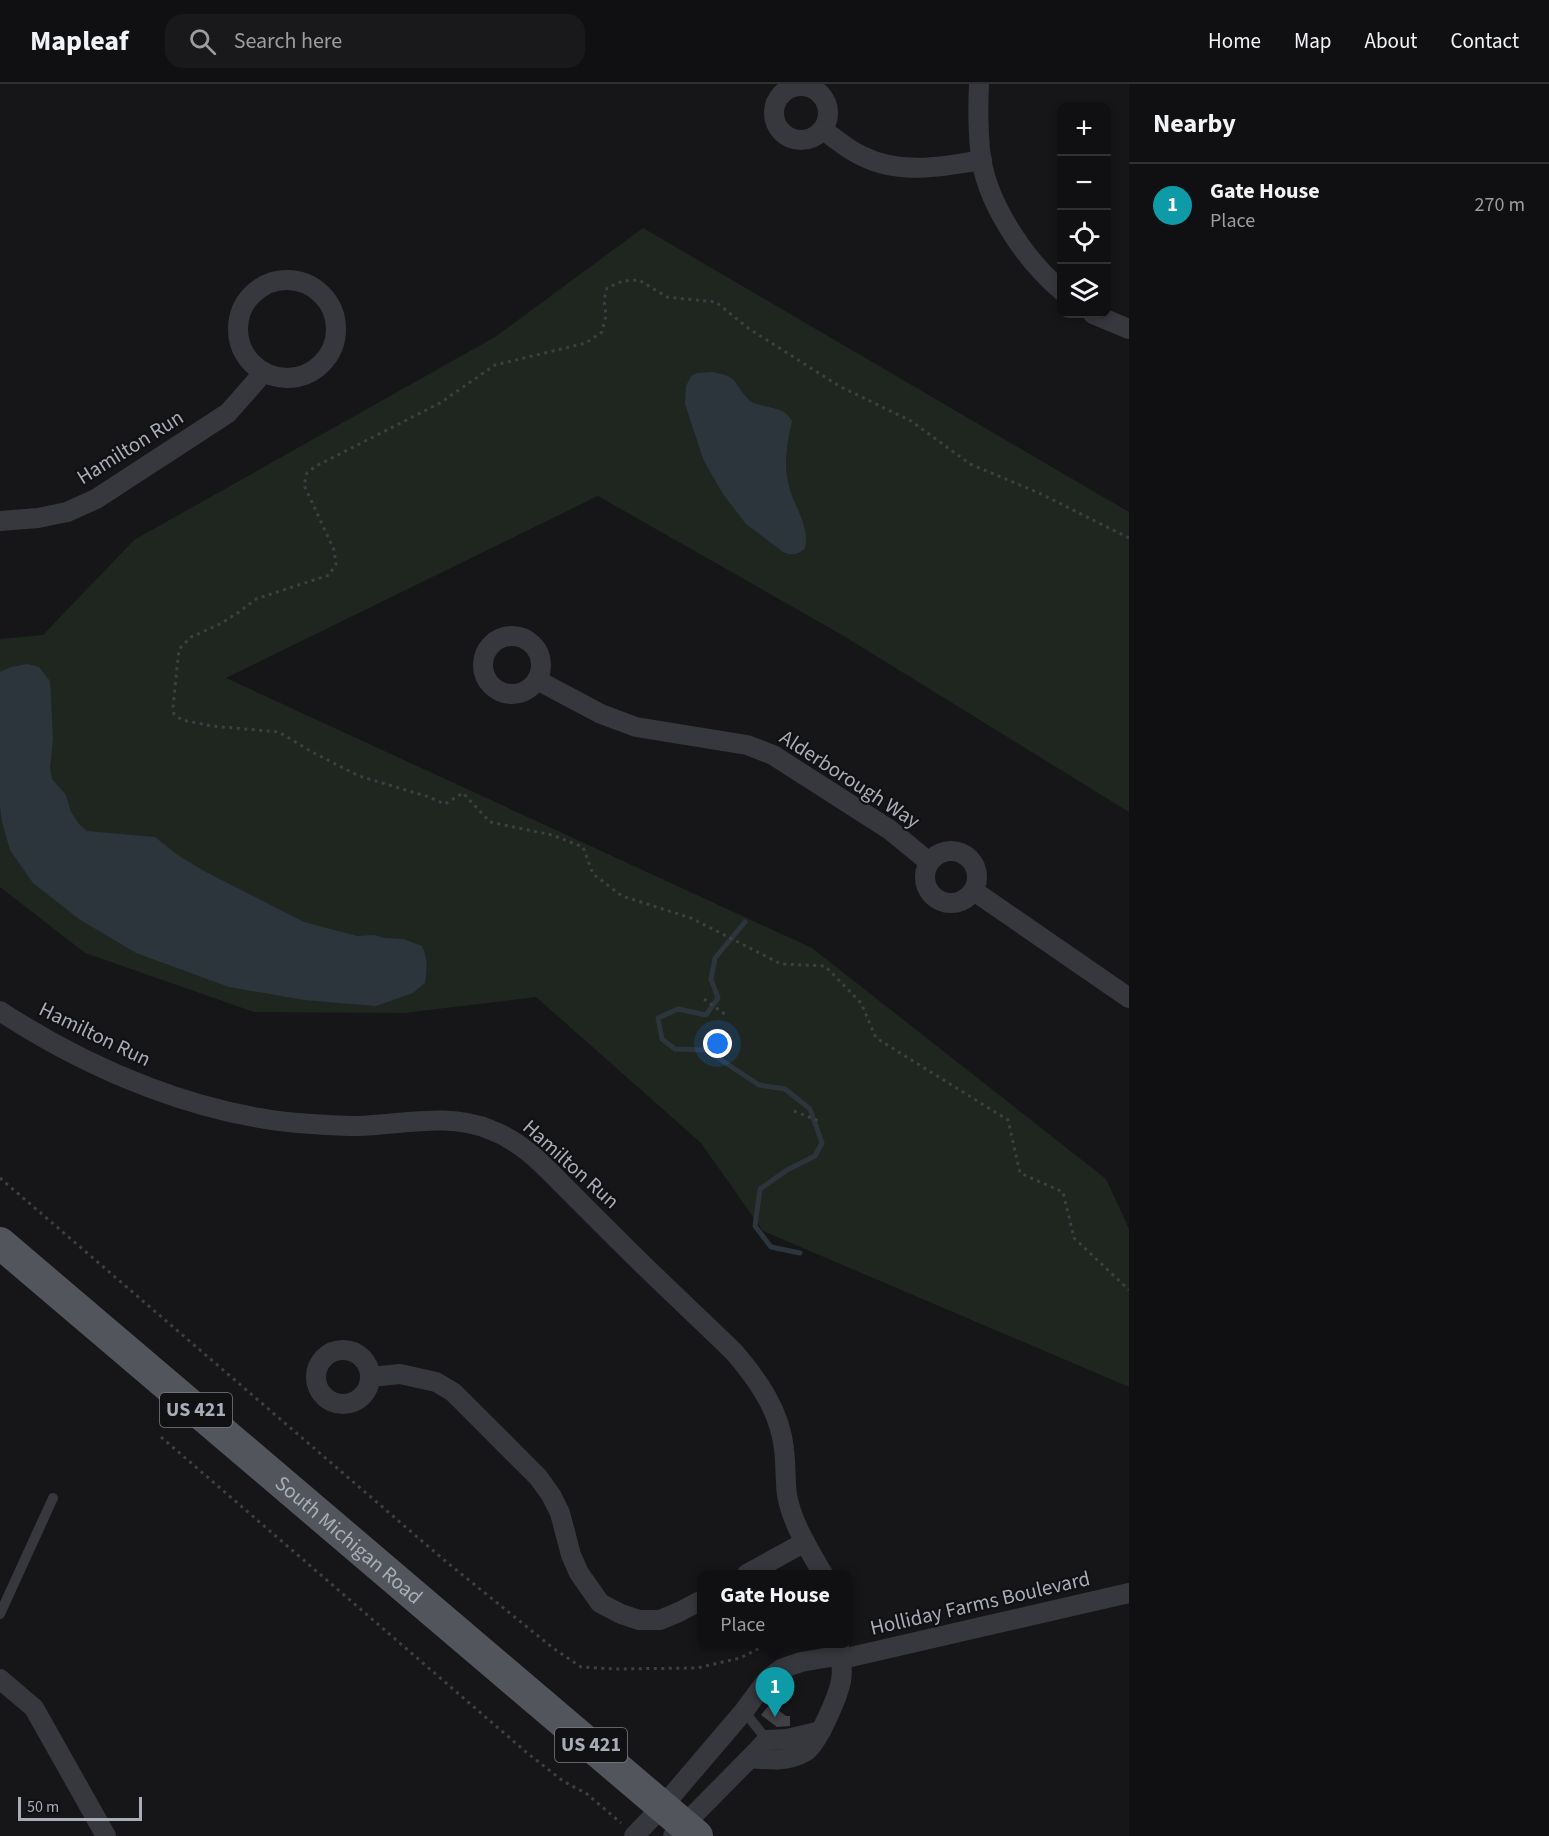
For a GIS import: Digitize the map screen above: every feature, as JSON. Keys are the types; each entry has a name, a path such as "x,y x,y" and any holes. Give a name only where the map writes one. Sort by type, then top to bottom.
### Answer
{"main road":[{"name":"South Michigan Road","path":"0,1243 679,1826"}],"street":[{"path":"980,84 980,151 987,182 1009,229 1030,260 1057,286"},
{"path":"823,130 861,156 887,165 918,169 982,160"},
{"path":"283,280 298,281 313,287 325,298 334,312 336,329 333,345 325,360 312,371 296,377 279,377 264,372 251,362 238,334 239,319 244,304 254,292 268,284 283,280"},
{"path":"1103,318 1129,329"},
{"name":"Hamilton Run","path":"0,521 38,518 67,512 96,499 228,413 264,372"},
{"name":"Alderborough Way","path":"537,680 601,714 636,727 747,745 772,755 890,830 929,862"},
{"path":"944,851 962,852 970,857 978,873 978,882 974,891 961,902 953,903 937,899 927,886 925,878 929,862 944,851"},
{"path":"974,891 1129,998"},
{"name":"Hamilton Run","path":"0,1011 40,1036 125,1078 197,1104 256,1117 309,1124 358,1126 443,1119 467,1122 507,1136 546,1168 750,1370 772,1405 784,1446 787,1495 794,1518 820,1570"},
{"path":"371,1377 400,1374 436,1382 453,1392 538,1477 551,1495 560,1513 571,1555 579,1573 600,1603 639,1620 660,1620 697,1603"},
{"path":"756,1570 805,1542"},
{"name":"Holliday Farms Boulevard","path":"679,1826 744,1711 767,1680 781,1669 830,1657 840,1651 1129,1593"},
{"path":"750,1758 787,1759 807,1751 821,1731 842,1680 840,1651"},
{"path":"0,1679 34,1708 106,1836"},
{"path":"635,1835 679,1826 767,1740 787,1739 821,1731"}],"lane":[{"path":"0,1614 53,1498"},
{"path":"744,1711 767,1740 772,1760"}],"path":[{"path":"1129,538 1039,494 970,464 911,421 839,386 748,328 716,302 667,297 639,280 622,281 607,288 604,300 606,315 602,332 586,343 495,365 440,403 316,466 307,473 304,485 334,550 336,564 329,575 256,599 220,624 191,637 180,649 172,707 174,714 182,720 212,726 279,732 358,776 445,804 464,793 490,822 552,835 583,847 593,874 622,896 691,918 781,963 825,966 861,1003 876,1038 1008,1120 1020,1173 1063,1192 1074,1238 1129,1290"},
{"path":"704,999 726,1015"},
{"path":"794,1111 819,1121"},
{"path":"0,1178 444,1560 581,1667 697,1668 740,1658 760,1648"},
{"path":"161,1437 526,1752 563,1781 587,1794 635,1835"}],"shaded area":[{"path":"643,228 1129,512 1129,812 842,635 598,496 226,678 812,948 1106,1179 1129,1229 1129,1387 763,1231 701,1143 536,997 404,1013 254,1012 85,953 0,887 0,639 43,635 134,540 495,337"},
{"path":"713,372 729,377 754,403 780,410 792,421 787,445 786,470 806,540 805,548 798,553 783,552 746,524 723,494 704,461 685,404 686,386 691,376 697,373"},
{"path":"27,664 39,667 50,681 53,739 50,768 52,779 66,795 71,812 79,824 87,831 155,837 179,856 204,871 304,922 357,936 374,935 403,939 422,946 426,964 425,983 413,993 376,1006 304,1000 229,987 136,953 79,919 33,883 10,850 0,806 0,672"}],"building":[{"path":"770,1704 786,1716 790,1716 790,1726 777,1727 761,1715"}],"waterway":[{"path":"745,922 715,958 711,979 718,998 706,1015 678,1009 658,1018 662,1039 675,1049 706,1050 759,1085 785,1089 810,1109 822,1143 815,1156 787,1170 760,1189 755,1226 771,1247 800,1253"}],"place":[{"name":"Gate House","path":"775,1717"}]}
